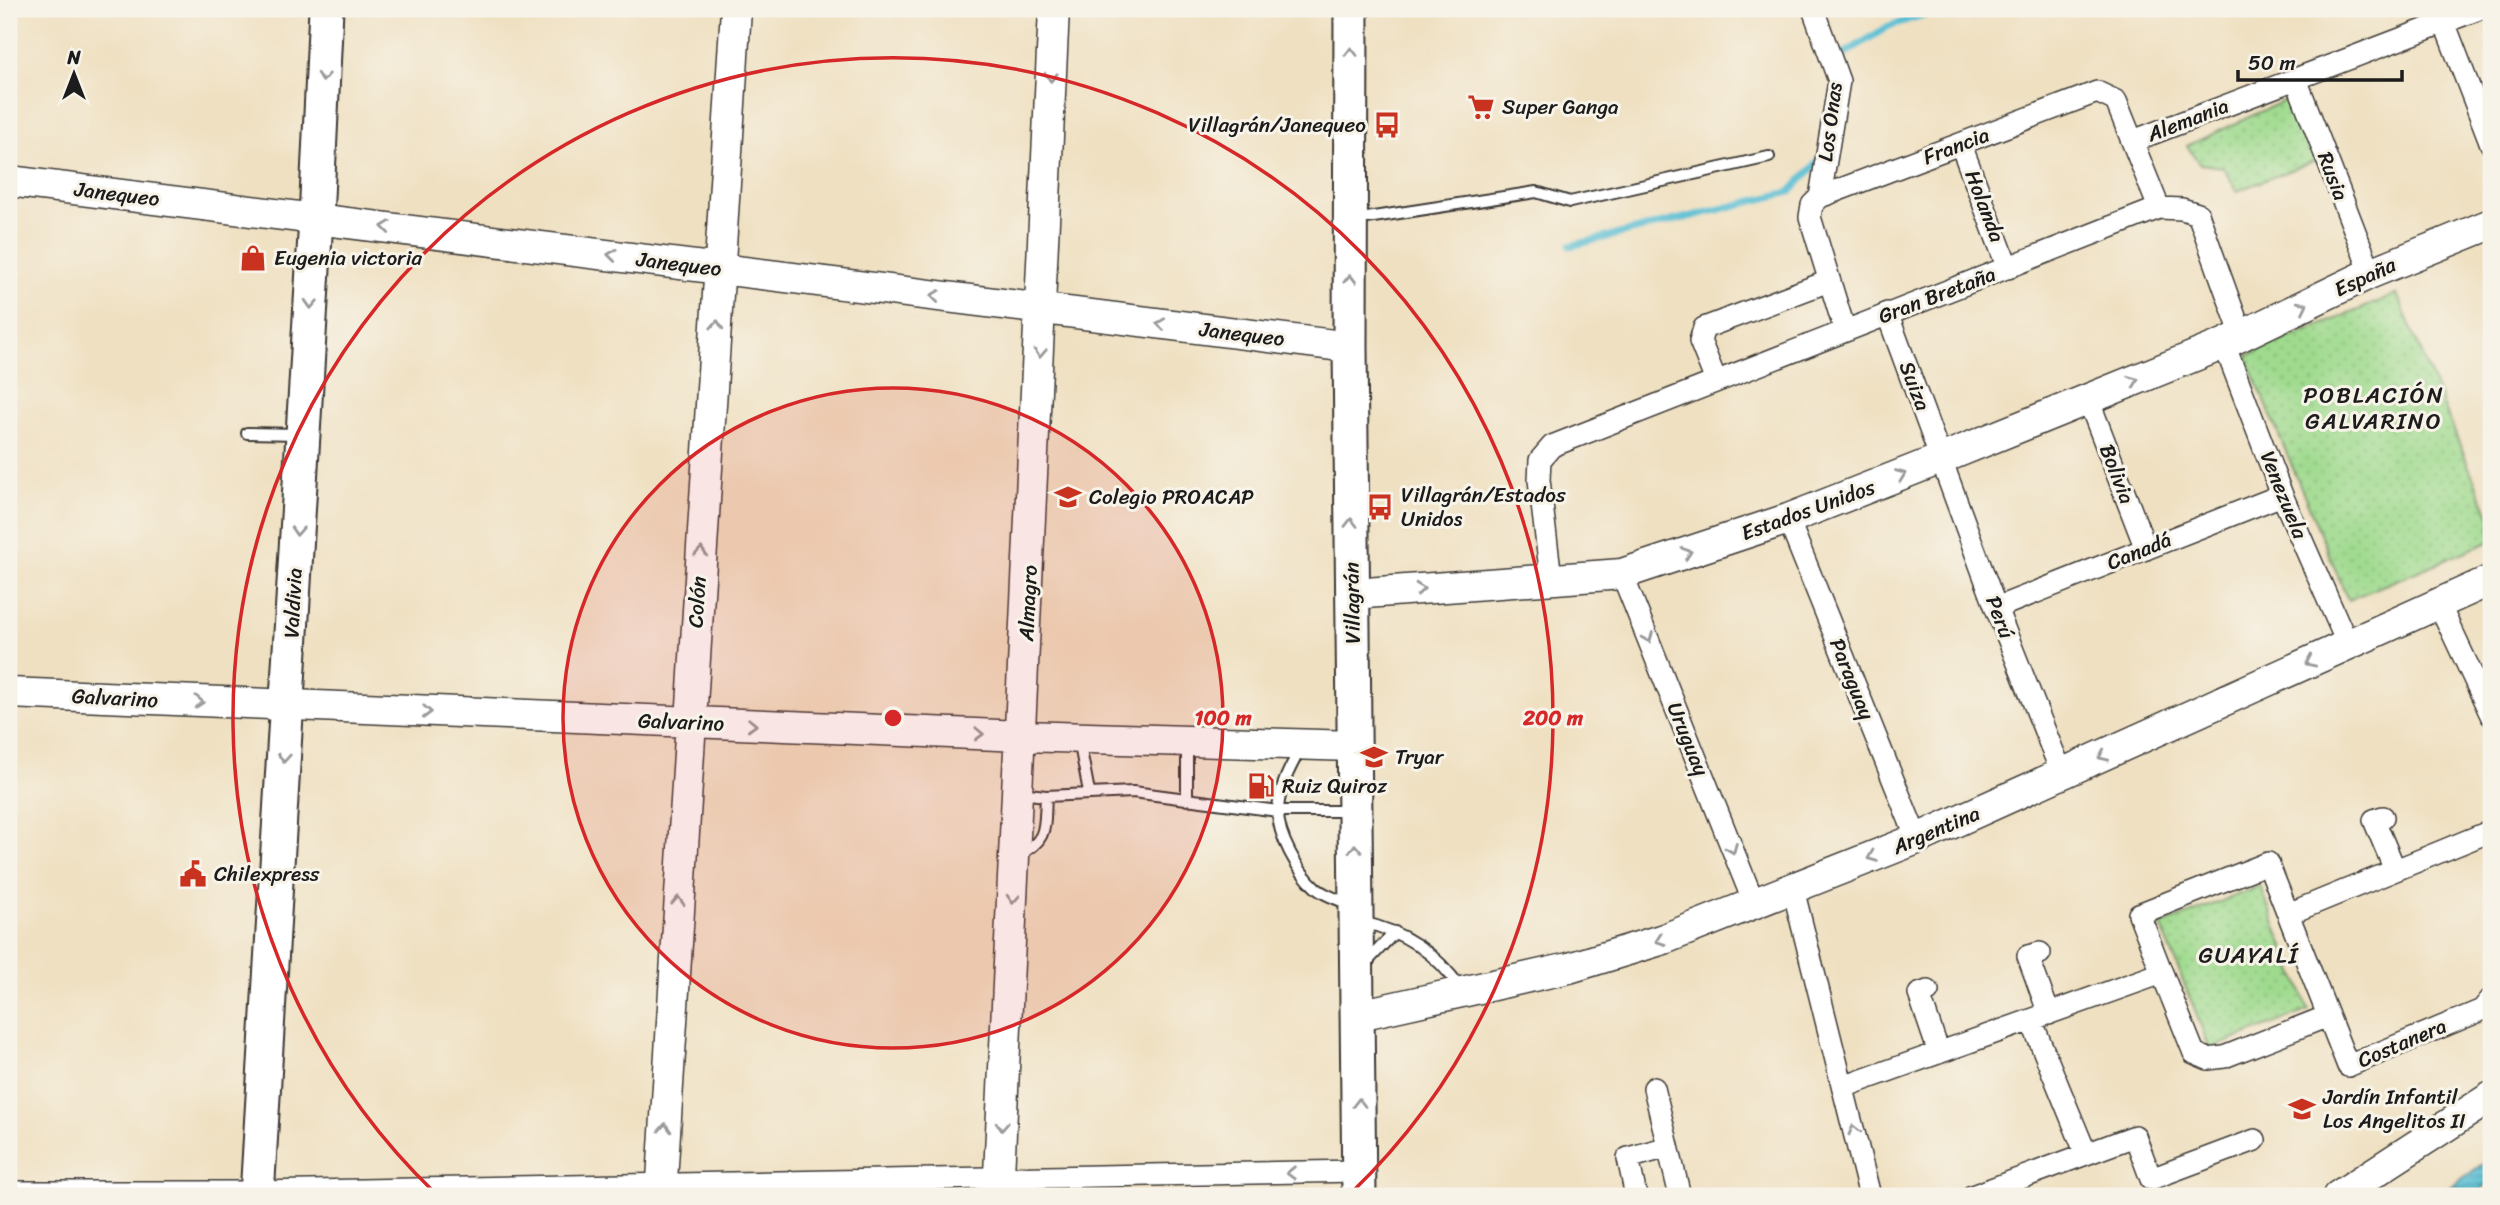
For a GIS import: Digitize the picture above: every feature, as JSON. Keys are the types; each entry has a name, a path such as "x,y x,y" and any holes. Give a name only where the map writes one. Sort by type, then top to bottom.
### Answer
{"main road":[{"name":"Valdivia","path":"257,1194 316,219 326,9"},
{"name":"Villagrán","path":"1351,9 1350,347 1359,1184"}],"street":[{"name":"Colón","path":"661,1189 736,9"},
{"name":"Almagro","path":"999,1188 1016,857 1033,794 1022,736 1054,9"},
{"name":"Los Onas","path":"1813,9 1836,73 1820,197"},
{"name":"Alemania","path":"2133,141 2479,9"},
{"path":"2444,22 2491,144"},
{"name":"Rusia","path":"2296,79 2371,273"},
{"name":"Francia","path":"1820,197 2097,92 2116,101 2159,208"},
{"name":"Holanda","path":"1961,145 2008,268"},
{"name":"Janequeo","path":"9,181 1350,347"},
{"path":"1820,197 1812,205 1810,217 1845,331"},
{"name":"Gran Bretaña","path":"1551,578 1539,480 1540,460 1552,446 2159,208"},
{"name":"Venezuela","path":"2159,208 2182,209 2198,214 2233,340 2282,495 2348,645"},
{"name":"España","path":"2233,340 2371,273 2491,224"},
{"path":"1716,382 1700,341 1704,328 1829,281"},
{"name":"Suiza","path":"1887,313 1943,458"},
{"name":"Estados Unidos","path":"1352,594 1622,574 1788,519 2233,340"},
{"name":"Bolivia","path":"2088,399 2146,549"},
{"name":"Perú","path":"1943,458 1996,608 2063,774"},
{"name":"Canadá","path":"1996,608 2282,495"},
{"name":"Paraguay","path":"1788,519 1917,839"},
{"name":"Uruguay","path":"1622,574 1754,903"},
{"name":"Argentina","path":"1359,1015 1619,954 1793,889 1917,839 2491,580"},
{"path":"2439,604 2491,715"},
{"name":"Galvarino","path":"9,693 689,723 1354,746"},
{"path":"2383,817 2374,820 2395,870"},
{"path":"2288,914 2491,831"},
{"path":"2268,863 2328,1016 2224,1057 2208,1059 2194,1053 2162,973 2139,914 2268,863"},
{"path":"1793,889 1870,1196"},
{"path":"2040,953 2028,956 2040,1017 2086,1154"},
{"path":"1843,1087 2162,973"},
{"path":"1928,991 1919,994 1939,1053"},
{"name":"Costanera","path":"2328,1016 2348,1066 2482,1010 2491,999"},
{"path":"1654,1088 1680,1196"},
{"path":"2338,1196 2491,1097"},
{"path":"1972,1196 2135,1136 2151,1179 2255,1140"},
{"path":"1636,1196 1628,1158 1668,1147"},
{"path":"9,1192 257,1194 1359,1184"}],"lane":[{"path":"1351,221 1536,192 1570,202 1769,157"},
{"path":"247,433 303,434"},
{"path":"1078,737 1089,792"},
{"path":"1187,741 1187,800"},
{"path":"1303,745 1287,773 1278,811 1296,862 1317,889 1429,953 1463,992"},
{"path":"1033,794 1133,792 1278,811 1354,811"},
{"path":"1358,972 1395,932"}],"green space":[{"path":"2294,96 2322,158 2237,191 2223,167 2200,164 2187,146"},
{"path":"2397,294 2491,520 2491,541 2348,600 2246,356"},
{"path":"2260,886 2309,1010 2210,1049 2161,925"}],"water":[{"path":"2491,1158 2491,1183 2473,1196 2438,1196"}],"waterway":[{"path":"1840,66 1844,54 1889,26 1942,9"},
{"path":"1570,246 1790,192 1819,161"}],"place":[{"name":"Super Ganga","path":"1481,107"},
{"name":"Villagrán/Janequeo","path":"1387,125"},
{"name":"Eugenia victoria","path":"253,258"},
{"name":"Colegio PROACAP","path":"1068,497"},
{"name":"Villagrán/Estados Unidos","path":"1380,507"},
{"name":"Tryar","path":"1374,757"},
{"name":"Ruiz Quiroz","path":"1261,786"},
{"name":"Chilexpress","path":"193,874"},
{"name":"Jardín Infantil Los Angelitos II","path":"2302,1109"}],"district":[{"name":"POBLACIÓN GALVARINO","path":"2374,408"},
{"name":"GUAYALÍ","path":"2249,955"}]}
